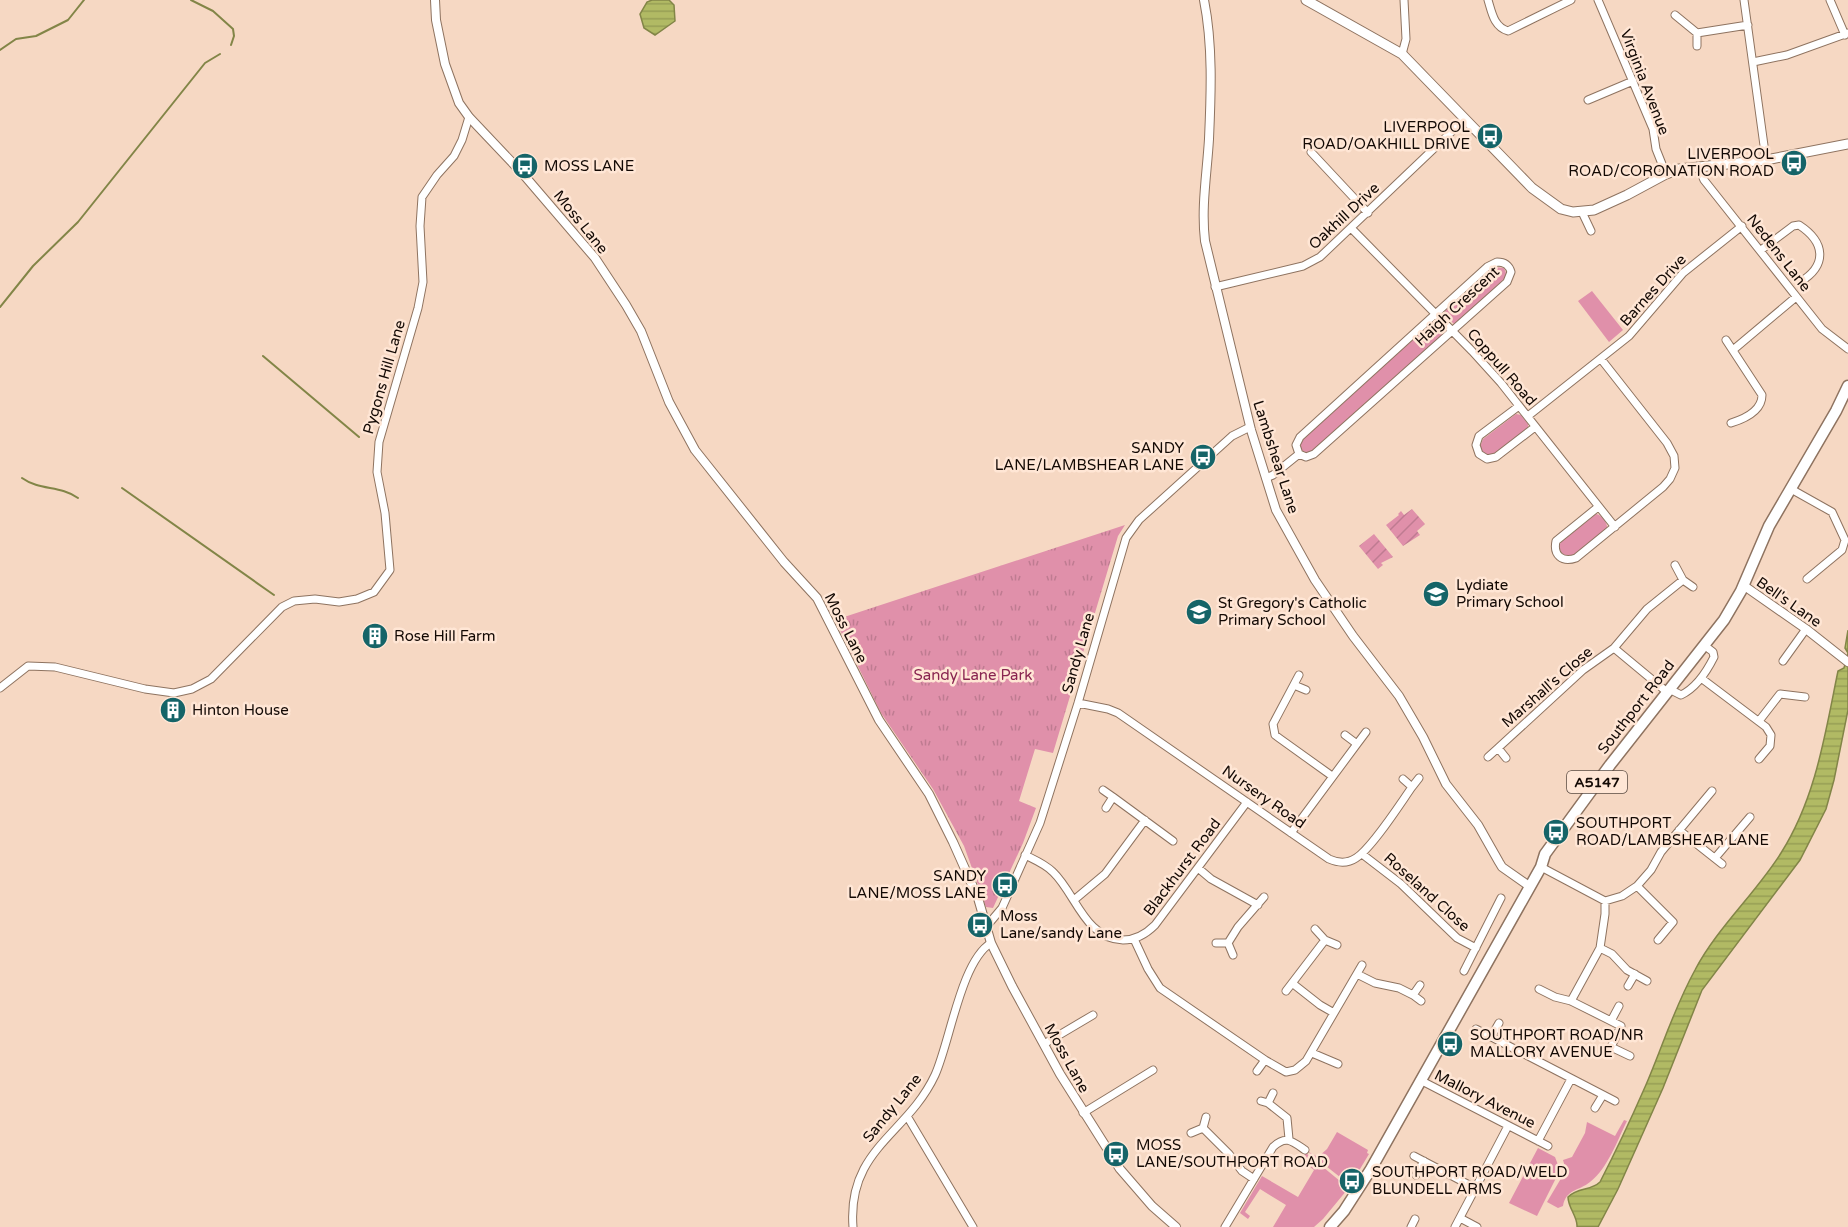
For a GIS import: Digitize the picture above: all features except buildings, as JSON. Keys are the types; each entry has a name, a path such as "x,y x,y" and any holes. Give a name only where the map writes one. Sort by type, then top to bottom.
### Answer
{"main road":[{"path":"1306,0 1402,54 1532,188 1561,209 1582,212 1606,206 1666,174 1698,166 1766,160 1848,144"},
{"name":"Southport Road","path":"1334,1225 1363,1183 1541,867 1545,854 1610,765 1724,620 1743,585 1769,526 1836,411 1848,386"}],"street":[{"name":"Moss Lane","path":"435,0 440,43 459,103 595,258 641,331 669,402 694,450 784,562 817,598 879,720 929,794 978,897 991,943 1083,1113 1131,1184 1176,1227"},
{"name":"Lambshear Lane","path":"1204,0 1209,33 1210,65 1209,138 1203,215 1205,241 1250,427 1276,510 1304,562 1346,626 1403,702 1446,784 1478,825 1502,867 1529,886"},
{"path":"1402,54 1406,39 1404,0"},
{"path":"1488,0 1496,22 1500,28 1508,31 1571,0"},
{"name":"Virginia Avenue","path":"1598,0 1653,129 1658,156 1666,174"},
{"path":"1744,0 1766,160"},
{"path":"1753,62 1787,55 1846,34 1830,0"},
{"path":"1675,15 1697,33 1748,25"},
{"path":"1697,33 1697,46"},
{"path":"1588,100 1634,81"},
{"name":"Pygons Hill Lane","path":"0,688 28,666 55,667 145,689 174,693 192,689 211,679 277,612 294,601 315,599 339,602 357,599 374,592 390,570 385,513 377,472 379,442 418,308 423,282 420,226 422,197 454,156 469,117"},
{"name":"Oakhill Drive","path":"1215,287 1309,264 1325,253 1465,119"},
{"path":"1311,152 1368,213"},
{"name":"Nedens Lane","path":"1698,166 1704,180 1822,329 1848,349"},
{"path":"1582,212 1591,231"},
{"path":"1761,250 1793,226 1799,225 1805,228 1820,247 1821,257 1809,277 1800,282"},
{"name":"Barnes Drive","path":"1528,416 1637,329 1683,273 1742,226"},
{"name":"Coppull Road","path":"1351,228 1472,351 1528,416 1615,527"},
{"name":"Haigh Crescent","path":"1497,262 1507,264 1511,272 1507,282 1314,454 1306,457 1299,454 1296,445 1300,436 1436,314 1487,267 1497,262"},
{"path":"1733,350 1796,297"},
{"path":"1726,340 1760,390 1762,400 1753,412 1731,423"},
{"path":"1598,507 1559,538 1555,548 1558,556 1564,560 1576,558 1615,527 1667,483 1673,474 1675,462 1667,443 1601,359"},
{"path":"1519,406 1479,436 1476,445 1479,454 1487,459 1496,457 1535,427"},
{"name":"Sandy Lane","path":"986,927 1002,908 1040,823 1078,703 1123,546 1130,532 1139,520 1232,436 1250,427"},
{"name":"Haigh Crescent","path":"1266,478 1273,476 1299,454"},
{"path":"1791,489 1832,512 1845,540 1842,550 1808,579"},
{"path":"1675,565 1683,580 1693,587"},
{"name":"Marshall's Close","path":"1488,757 1583,670 1614,648 1647,609 1683,580"},
{"name":"Bell's Lane","path":"1743,585 1806,628 1848,662"},
{"path":"1783,661 1806,628"},
{"path":"1668,691 1681,695 1701,678 1714,657 1713,652 1704,645"},
{"name":"Marshall's Close","path":"1614,648 1668,691"},
{"path":"1299,675 1273,724 1275,735 1332,776"},
{"path":"1701,678 1766,727 1771,735 1770,746 1759,759"},
{"path":"1294,685 1306,690"},
{"path":"1759,721 1780,694 1805,697"},
{"name":"Nursery Road","path":"1078,703 1118,713 1329,859 1336,862 1349,861 1362,854"},
{"path":"1291,833 1366,732"},
{"path":"1345,735 1357,744"},
{"name":"Marshall's Close","path":"1498,748 1506,758"},
{"path":"1362,854 1419,778"},
{"path":"1403,779 1412,787"},
{"path":"1103,790 1173,841"},
{"path":"1541,867 1605,901 1622,896 1637,886 1652,870 1661,852 1712,791"},
{"path":"1106,808 1113,797"},
{"name":"Blackhurst Road","path":"1134,939 1155,925 1247,802"},
{"path":"1715,858 1750,817"},
{"path":"1074,900 1105,874 1144,820"},
{"path":"1679,830 1722,864"},
{"name":"Roseland Close","path":"1362,854 1401,884 1457,938 1476,948"},
{"path":"1026,855 1051,870 1089,923 1102,935 1119,940 1134,939 1148,969 1160,987 1282,1071 1290,1072 1301,1066 1312,1053 1362,965"},
{"path":"1198,868 1211,879 1258,905"},
{"path":"1637,886 1673,922 1658,940"},
{"path":"1228,943 1238,927 1264,897"},
{"path":"1464,971 1501,898"},
{"path":"1571,1001 1600,948 1605,901"},
{"path":"1315,929 1325,940 1337,945"},
{"path":"1286,991 1325,940"},
{"name":"Sandy Lane","path":"853,1227 852,1206 860,1176 873,1153 907,1116 934,1078 971,968 981,950 991,943"},
{"path":"1216,943 1228,943"},
{"path":"1228,943 1233,955"},
{"path":"1600,948 1612,954 1627,970 1647,981"},
{"path":"1357,974 1375,983 1390,985 1421,1001"},
{"path":"1628,986 1635,974"},
{"path":"1292,983 1334,1013"},
{"path":"1413,995 1420,985"},
{"path":"1539,989 1555,997 1571,1001 1621,1026 1611,1047 1630,1056"},
{"path":"1611,1021 1619,1006"},
{"path":"1044,1044 1093,1015"},
{"path":"1491,1037 1499,1023"},
{"path":"1476,1029 1615,1101"},
{"path":"1312,1053 1338,1064"},
{"path":"1257,1071 1265,1060"},
{"path":"1083,1113 1153,1070"},
{"name":"Mallory Avenue","path":"1538,1141 1571,1079"},
{"name":"Mallory Avenue","path":"1420,1080 1548,1146"},
{"path":"1273,1093 1264,1102 1287,1118 1289,1139"},
{"path":"1595,1108 1603,1095"},
{"path":"907,1116 973,1227"},
{"path":"1203,1128 1206,1117"},
{"path":"1455,1227 1508,1126"},
{"path":"1203,1128 1242,1171 1254,1179"},
{"path":"1191,1132 1203,1128"},
{"path":"1225,1227 1273,1147 1283,1139 1289,1139 1305,1150"},
{"path":"1414,1156 1475,1188"},
{"path":"1416,1175 1424,1161"},
{"path":"1460,1218 1477,1227"},
{"path":"1411,1227 1415,1219"}],"green space":[{"path":"1495,267 1504,268 1505,278 1455,325 1443,313"},
{"path":"1592,291 1623,330 1609,342 1578,301"},
{"path":"1433,321 1445,334 1321,445 1308,453 1301,450 1300,442 1308,433"},
{"path":"1516,414 1521,415 1528,424 1528,429 1493,455 1483,453 1480,447 1483,439"},
{"path":"1412,509 1425,524 1417,531 1420,535 1403,546 1386,525 1401,511 1404,515"},
{"path":"1596,514 1607,524 1607,529 1581,551 1567,556 1562,553 1559,546 1561,542"},
{"name":"Sandy Lane Park","path":"1125,525 1118,536 1053,753 1035,749 1019,801 1036,808 1023,843 993,908 986,907 964,846 933,789 881,713 835,620"},
{"path":"1374,534 1393,557 1381,563 1383,565 1378,569 1359,546"},
{"path":"1624,1120 1627,1121 1616,1145 1596,1176 1586,1185 1570,1193 1563,1206 1558,1208 1547,1202 1566,1170 1563,1160 1572,1157 1585,1133 1587,1122 1615,1136"},
{"path":"1337,1132 1368,1150 1369,1154 1354,1179 1352,1178 1350,1185 1307,1151 1318,1157 1327,1149"},
{"path":"1538,1148 1555,1157 1560,1170 1537,1216 1509,1203"},
{"path":"1306,1153 1346,1186 1347,1190 1323,1219 1314,1227 1273,1227 1286,1205 1260,1189 1245,1212 1250,1216 1248,1219 1240,1213 1262,1176 1298,1197 1314,1170 1309,1166 1304,1155"}],"shaded area":[{"path":"669,0 674,5 675,21 655,35 644,28 640,14 647,2"},
{"path":"1848,630 1848,653 1845,648"},
{"path":"1848,653 1848,710 1826,809 1800,860 1702,990 1663,1088 1618,1189 1598,1227 1577,1227 1568,1197 1600,1182 1640,1099 1674,1013 1695,970 1714,940 1771,868 1793,832 1811,788 1838,671 1844,668"}],"waterway":[{"path":"0,50 16,39 36,36 68,20 84,0"},
{"path":"191,0 213,11 233,29 234,36 231,45"},
{"path":"0,307 33,266 78,222 205,63 220,54"},
{"path":"263,356 359,437"},
{"path":"22,478 36,485 64,491 78,498"},
{"path":"122,488 274,595"}],"place":[{"name":"LIVERPOOL ROAD/OAKHILL DRIVE","path":"1490,136"},
{"name":"LIVERPOOL ROAD/CORONATION ROAD","path":"1794,163"},
{"name":"MOSS LANE","path":"525,166"},
{"name":"SANDY LANE/LAMBSHEAR LANE","path":"1203,457"},
{"name":"Lydiate Primary School","path":"1436,594"},
{"name":"St Gregory's Catholic Primary School","path":"1199,612"},
{"name":"Rose Hill Farm","path":"375,636"},
{"name":"Hinton House","path":"173,710"},
{"name":"SOUTHPORT ROAD/LAMBSHEAR LANE","path":"1556,832"},
{"name":"SANDY LANE/MOSS LANE","path":"1005,885"},
{"name":"Moss Lane/sandy Lane","path":"980,925"},
{"name":"SOUTHPORT ROAD/NR MALLORY AVENUE","path":"1450,1044"},
{"name":"MOSS LANE/SOUTHPORT ROAD","path":"1116,1154"},
{"name":"SOUTHPORT ROAD/WELD BLUNDELL ARMS","path":"1352,1181"}]}
